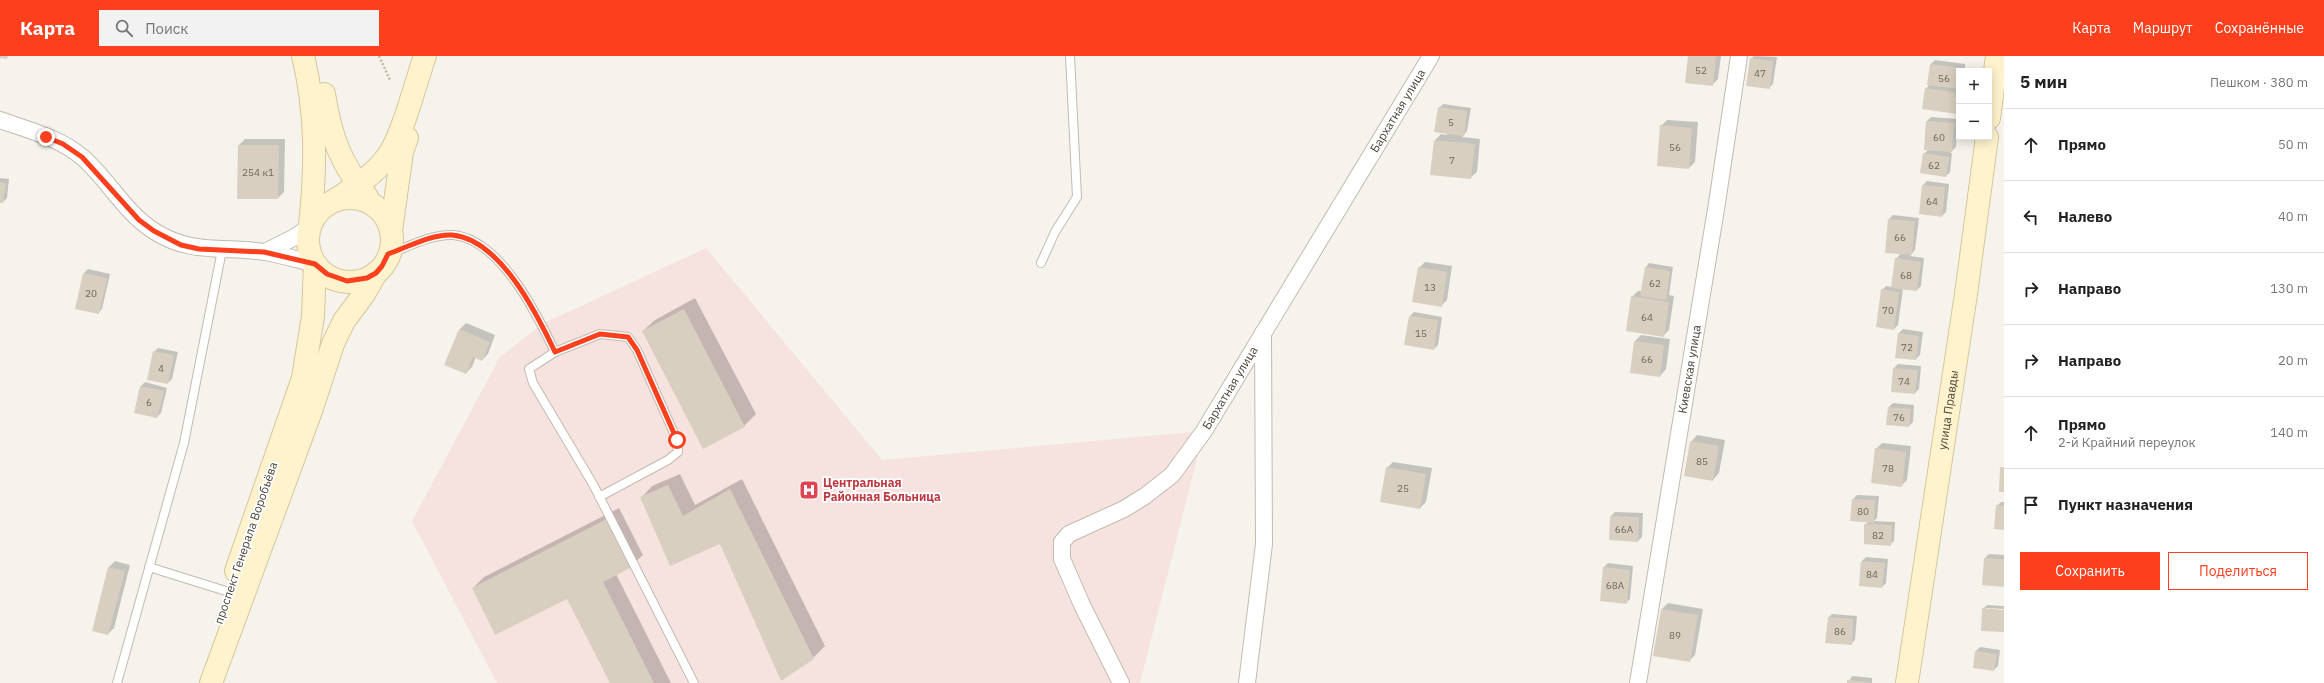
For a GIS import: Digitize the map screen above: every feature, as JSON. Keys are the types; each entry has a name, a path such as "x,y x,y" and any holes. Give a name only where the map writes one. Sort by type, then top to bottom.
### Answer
{"main road":[{"path":"303,56 313,108 316,167 309,249 315,264 313,316 303,407"},
{"path":"317,56 328,117 340,154 358,185 386,220 391,231"},
{"path":"303,407 344,320 364,294 388,254 391,231 396,142 425,56"},
{"path":"310,227 321,209 358,185 395,154 434,56"},
{"path":"1991,104 1997,56"},
{"name":"улица Правды","path":"1906,683 1966,294 1986,140"},
{"path":"340,154 353,165 364,167 395,154"},
{"path":"330,202 351,198 372,204"},
{"path":"315,264 327,274 347,281 367,278 376,273"},
{"name":"проспект Генерала Воробьёва","path":"196,683 229,592 303,407"},
{"name":"проспект Генерала Воробьёва","path":"211,683 303,407"}],"street":[{"name":"Бархатная улица","path":"1121,683 1082,605 1062,559 1062,542 1069,534 1140,499 1172,475 1204,431 1431,56"},
{"name":"Киевская улица","path":"1638,683 1717,203 1739,56"},
{"path":"0,120 63,144 82,157 139,220 154,231 181,245 222,250 264,252 315,264"},
{"path":"264,252 293,238 310,227"},
{"path":"1248,683 1264,544 1263,333"}],"lane":[{"path":"1041,263 1055,232 1077,197 1070,56"},
{"path":"388,254 435,237 453,235 474,241 485,248 505,267 542,324 555,352"},
{"path":"117,683 184,443 222,250"},
{"path":"599,497 668,460 678,452 677,440 637,350 628,337 600,334 555,352 529,370 533,383 599,497 694,683"},
{"path":"149,567 229,592"}],"path":[{"path":"379,56 390,80"}],"shaded area":[{"name":"Центральная Районная Больница","path":"706,248 882,460 1204,431 1140,683 497,683 412,521 500,357 542,324"}],"building":[{"path":"0,56 8,56 7,59 0,58"},
{"path":"1688,56 1716,56 1713,86 1685,83"},
{"path":"1750,58 1773,61 1770,89 1746,86"},
{"path":"1930,64 1962,68 1956,68 1956,89 1927,85"},
{"path":"1925,88 1956,93 1956,114 1922,109"},
{"path":"1438,107 1467,111 1464,136 1434,132"},
{"path":"1926,121 1954,123 1952,152 1924,150"},
{"path":"1660,125 1692,128 1689,169 1657,166"},
{"path":"1434,140 1475,144 1471,179 1430,175"},
{"path":"238,145 279,145 278,199 237,199"},
{"path":"1923,153 1949,157 1946,177 1920,173"},
{"path":"0,182 6,183 3,203 0,203"},
{"path":"1922,185 1945,187 1942,217 1919,214"},
{"path":"1888,219 1915,221 1912,255 1885,253"},
{"path":"1895,258 1921,262 1917,291 1891,288"},
{"path":"1418,267 1447,272 1442,307 1412,302"},
{"path":"1645,267 1670,271 1666,300 1640,296"},
{"path":"83,273 107,278 99,314 75,309"},
{"path":"1881,289 1899,292 1894,330 1876,327"},
{"path":"1631,296 1669,302 1664,337 1626,331"},
{"path":"684,309 745,427 703,449 642,331"},
{"path":"1409,316 1438,320 1434,350 1404,345"},
{"path":"459,329 490,342 482,361 473,357 466,374 444,365"},
{"path":"1898,333 1919,336 1916,360 1895,358"},
{"path":"1634,341 1664,345 1660,377 1630,373"},
{"path":"153,351 174,355 168,384 147,380"},
{"path":"1893,368 1918,370 1915,394 1891,392"},
{"path":"140,386 164,391 157,418 134,413"},
{"path":"1888,407 1911,409 1909,427 1886,425"},
{"path":"1690,441 1719,446 1713,481 1684,476"},
{"path":"1875,448 1906,452 1902,487 1871,483"},
{"path":"1386,467 1426,474 1420,509 1380,502"},
{"path":"2000,467 2004,467 2004,492 1999,492"},
{"path":"668,485 683,516 730,489 814,659 781,681 720,544 670,566 640,497"},
{"path":"1852,499 1875,500 1874,523 1850,521"},
{"path":"1996,505 2004,506 2004,530 1994,529"},
{"path":"1610,516 1639,517 1638,542 1609,540"},
{"path":"607,519 632,567 603,582 654,683 610,683 567,599 495,635 472,588"},
{"path":"1864,524 1892,525 1891,546 1864,544"},
{"path":"1984,558 2004,559 2004,587 1982,585"},
{"path":"1861,561 1885,563 1882,588 1859,586"},
{"path":"108,567 125,571 108,635 92,631"},
{"path":"1603,567 1630,570 1627,604 1600,601"},
{"path":"1982,608 2004,610 2004,632 1981,631"},
{"path":"1661,609 1698,615 1690,662 1653,656"},
{"path":"1828,617 1853,619 1852,645 1825,643"},
{"path":"1975,651 1997,654 1994,671 1973,668"},
{"path":"1847,680 1870,682 1870,683 1847,683"}],"place":[{"name":"Центральная Районная Больница","path":"809,490"}],"route":[{"path":"46,137 63,144 82,157 139,220 154,231 181,245 199,249 264,252 315,264 336,279 347,281 367,278 376,273 386,260 388,254 435,237 453,235 474,241 497,258 505,267 542,324 555,352 600,334 615,334 628,337 637,350 677,440"}]}
